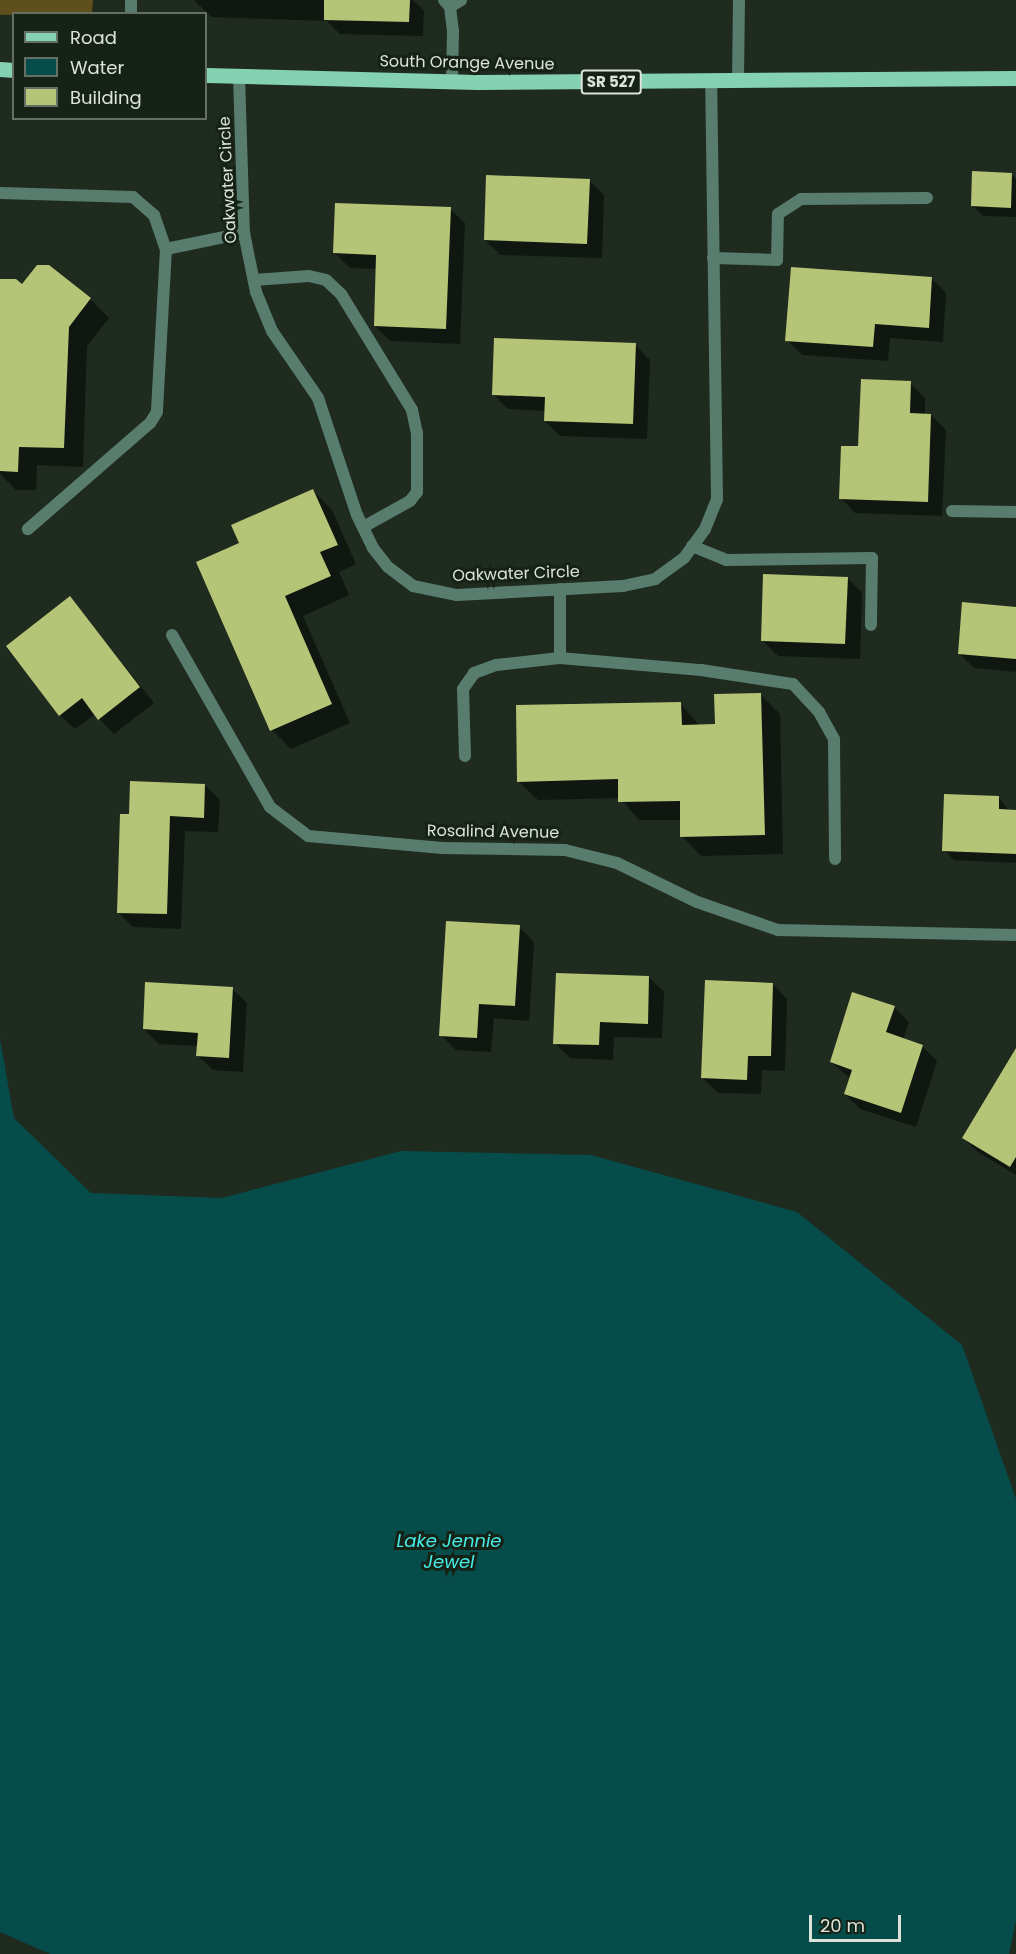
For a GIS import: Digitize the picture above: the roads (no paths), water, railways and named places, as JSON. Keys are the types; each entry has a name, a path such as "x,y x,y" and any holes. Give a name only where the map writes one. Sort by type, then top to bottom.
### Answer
{"main road":[{"name":"South Orange Avenue","path":"207,75 452,81 1016,78"}],"street":[{"path":"738,81 739,0"},
{"path":"452,2 452,81"},
{"name":"Oakwater Circle","path":"239,76 244,233 254,280 272,332 318,398 363,527 388,567 413,586 457,595 623,586 655,579 684,558 705,529 717,500 711,81"},
{"path":"0,193 133,197 154,215 166,249 157,412 150,423 28,529"},
{"path":"713,258 777,260 778,214 801,200 927,198"},
{"path":"166,249 244,233"},
{"path":"254,280 309,276 326,280 341,294 412,410 417,433 417,492 410,501 363,527"},
{"path":"952,511 1016,512"},
{"path":"693,546 726,560 872,558 871,626"},
{"path":"560,589 560,658"},
{"name":"Rosalind Avenue","path":"172,635 270,807 308,836 442,848 565,850 617,863 697,902 778,930 1016,935"},
{"path":"465,756 463,689 474,673 496,665 560,658 701,670 793,684 819,712 834,739 835,859"}],"water":[{"name":"Lake Jennie Jewel","path":"0,1039 14,1118 91,1193 222,1198 401,1151 591,1155 797,1212 962,1345 1016,1499 1016,1921 1009,1954 50,1954 0,1932"}]}
